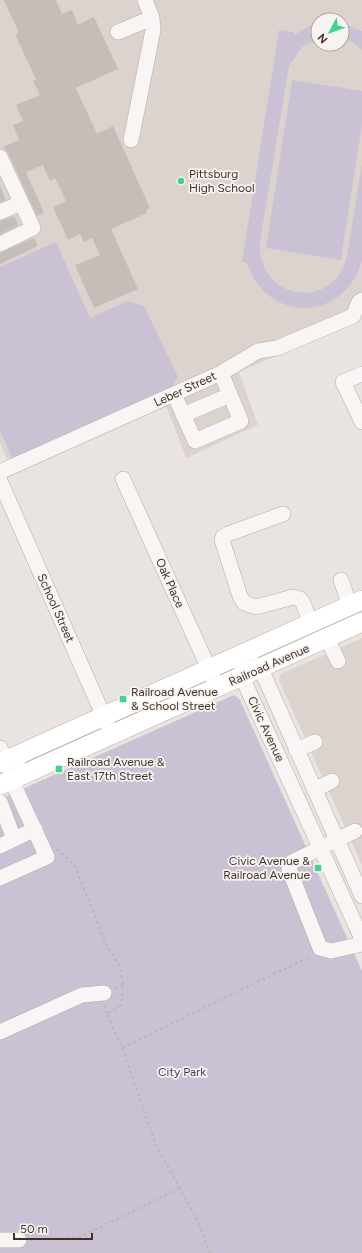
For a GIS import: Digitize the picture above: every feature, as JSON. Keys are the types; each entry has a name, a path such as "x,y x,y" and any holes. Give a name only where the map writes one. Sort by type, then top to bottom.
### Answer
{"main road":[{"name":"Railroad Avenue","path":"6,757 242,655 356,603"},
{"name":"Railroad Avenue","path":"4,783 261,669 362,622"}],"street":[{"path":"131,140 153,30 152,18 145,0"},
{"path":"118,32 152,18"},
{"path":"0,157 5,181 21,203 33,228 0,244"},
{"path":"0,212 21,203"},
{"name":"Leber Street","path":"0,472 221,373 258,351 277,348 353,316 359,302 362,300"},
{"path":"174,394 195,441 241,421 221,373"},
{"path":"362,374 343,382 362,422"},
{"path":"183,415 230,395"},
{"name":"Oak Place","path":"123,478 217,688"},
{"name":"School Street","path":"0,481 112,735"},
{"path":"283,514 228,534 223,537 222,540 244,603 256,607 293,596 303,603 311,624"},
{"path":"341,580 356,603"},
{"path":"327,638 338,661"},
{"path":"242,655 261,669"},
{"name":"Civic Avenue","path":"242,655 242,677 362,939"},
{"name":"Civic Avenue","path":"261,669 314,790 361,891"},
{"path":"296,750 315,742"},
{"path":"0,878 47,857 35,829 4,783 10,772 18,763 6,757"},
{"path":"314,790 332,781"},
{"path":"0,802 14,839"},
{"path":"0,846 35,829"},
{"path":"355,831 292,862 289,869 320,948 331,951 362,944"},
{"path":"0,1032 82,995 104,992"},
{"path":"0,1240 19,1240"}],"path":[{"path":"52,844 74,864 106,944 120,966 124,985 121,1005 107,1014 122,1048 156,1145 198,1221 210,1253"},
{"path":"122,1048 325,949"},
{"path":"19,1240 80,1236 180,1188"}],"shaded area":[{"name":"Pittsburg High School","path":"0,0 362,0 362,317 239,372 258,425 186,458 166,405 13,473 0,443"},
{"path":"362,638 362,865 279,680 281,674"}],"green space":[{"path":"309,26 310,43 302,47 289,66 260,242 262,262 270,277 282,287 297,292 313,292 327,286 339,274 347,256 362,164 362,259 354,280 341,295 324,304 306,308 288,306 271,297 257,283 247,263 242,262 279,30 294,32 294,35"},
{"path":"350,26 362,31 362,50 350,41"},
{"path":"292,80 362,91 362,124 341,260 266,248"},
{"path":"56,242 90,318 128,301 144,306 178,377 172,386 12,458 0,431 0,267"},
{"name":"City Park","path":"234,695 240,700 362,971 362,1253 0,1253 0,799"}],"building":[{"path":"4,0 56,0 62,14 72,10 78,25 94,17 118,69 76,88 97,134 113,126 150,208 146,210 147,213 111,229 138,289 94,308 75,265 100,255 92,238 84,242 80,234 68,240 53,207 66,201 55,178 50,181 43,165 26,172 44,213 37,216 8,153 3,147 19,140 13,125 23,121 16,105 40,95 33,81 36,80 15,34 19,33"},
{"path":"0,186 6,200 0,202"},
{"path":"14,216 18,225 0,234 0,221"},
{"path":"34,238 38,246 0,264 0,253"}],"place":[{"name":"Pittsburg High School","path":"181,181"},
{"name":"Railroad Avenue & School Street","path":"123,699"},
{"name":"Railroad Avenue & East 17th Street","path":"59,769"},
{"name":"Civic Avenue & Railroad Avenue","path":"318,868"}]}
